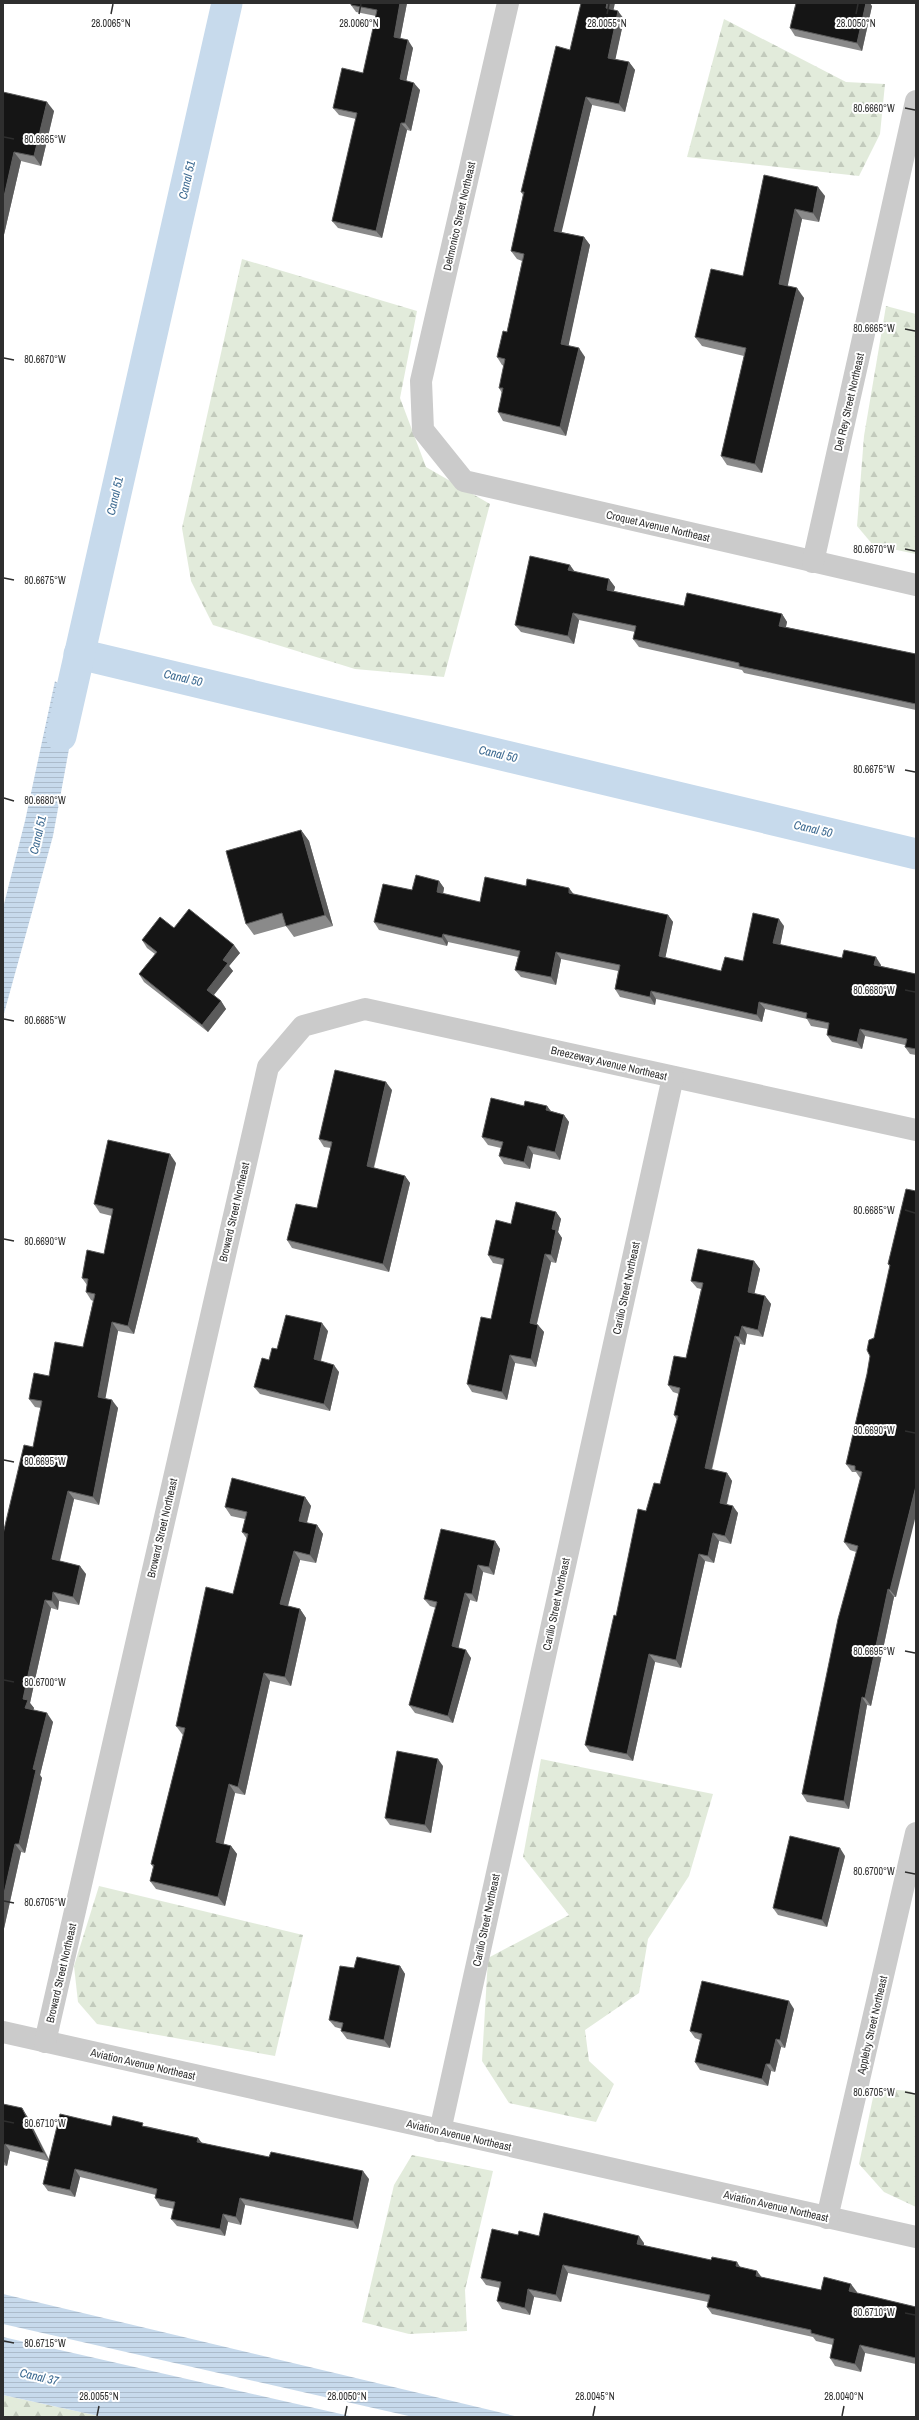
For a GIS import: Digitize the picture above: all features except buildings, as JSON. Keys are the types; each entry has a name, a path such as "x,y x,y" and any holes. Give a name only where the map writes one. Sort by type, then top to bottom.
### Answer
{"street":[{"name":"Delmonico Street Northeast","path":"424,430 421,381 508,3"},
{"name":"Del Rey Street Northeast","path":"813,562 916,101"},
{"name":"Croquet Avenue Northeast","path":"424,430 464,481 813,562 916,584"},
{"name":"Breezeway Avenue Northeast","path":"303,1026 364,1009 916,1130"},
{"name":"Broward Street Northeast","path":"45,2042 268,1067 303,1026"},
{"name":"Carillo Street Northeast","path":"440,2131 673,1077"},
{"name":"Appleby Street Northeast","path":"827,2218 916,1832"},
{"name":"Aviation Avenue Northeast","path":"3,2032 916,2237"}],"green space":[{"path":"724,19 846,82 885,84 880,134 859,176 687,157"},
{"path":"242,259 417,311 400,398 426,467 490,504 444,677 355,669 213,625 191,581 182,528"},
{"path":"886,306 916,314 916,554 873,545 857,526 864,436"},
{"path":"541,1759 713,1794 689,1876 648,1939 639,1993 585,2030 589,2061 614,2084 596,2122 509,2103 482,2061 488,1958 569,1915 523,1857"},
{"path":"99,1886 303,1935 275,2056 97,2024 78,2002 74,1966"},
{"path":"875,2088 910,2091 916,2095 916,2207 884,2192 859,2164"},
{"path":"412,2155 493,2171 465,2290 467,2331 409,2334 362,2322 394,2185"},
{"path":"3,2395 103,2417 3,2417"}],"water":[{"path":"55,681 78,700 53,836 3,1017 3,908 25,821"},
{"path":"3,2294 519,2417 413,2417 3,2324"},
{"name":"Canal 37","path":"3,2337 354,2417 103,2417 3,2395"}],"waterway":[{"name":"Canal 51","path":"61,736 227,3"},
{"name":"Canal 50","path":"79,654 916,854"}]}
